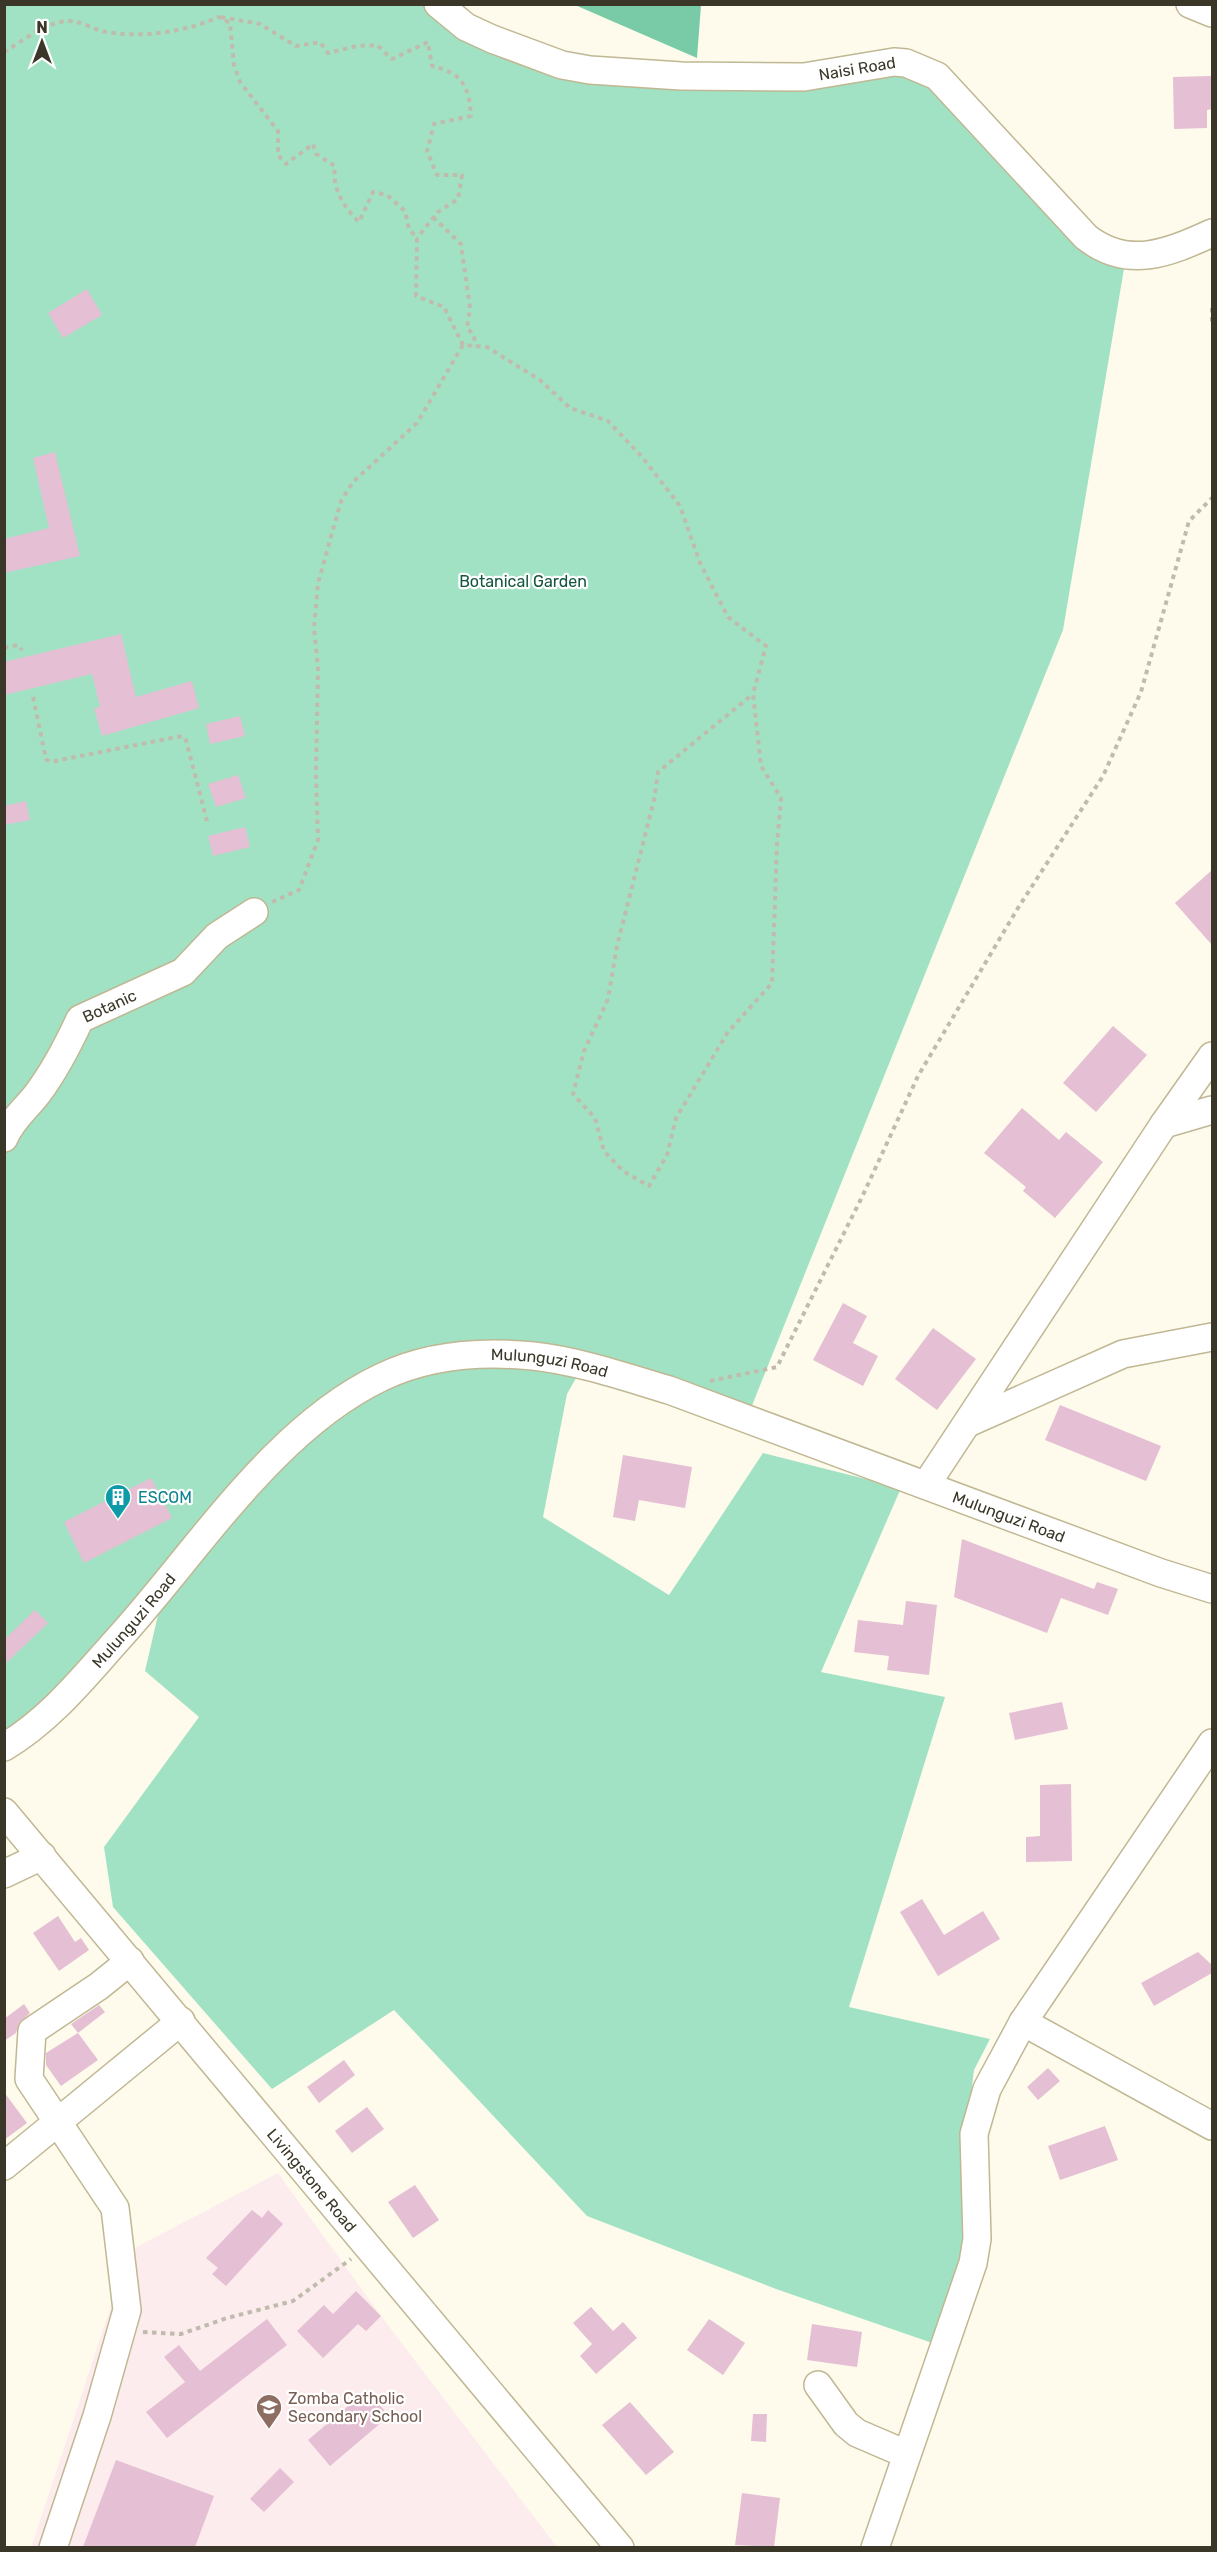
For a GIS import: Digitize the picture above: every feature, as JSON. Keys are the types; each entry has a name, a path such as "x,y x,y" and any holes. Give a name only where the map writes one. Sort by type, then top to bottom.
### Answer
{"street":[{"name":"Naisi Road","path":"438,4 466,27 492,39 562,65 599,71 681,76 804,77 894,62 906,63 936,76 1086,237 1103,250 1138,257 1194,242 1212,233"},
{"path":"1190,4 1212,13"},
{"name":"Botanic","path":"4,1138 9,1126 38,1094 63,1056 80,1019 183,972 217,936 254,912"},
{"path":"926,1485 1164,1124 1212,1056"},
{"path":"1164,1124 1212,1110"},
{"path":"968,1423 1123,1354 1212,1336"},
{"name":"Mulunguzi Road","path":"4,1747 29,1732 76,1686 149,1606 221,1515 290,1443 326,1413 381,1377 406,1367 458,1356 510,1355 586,1366 669,1390 1161,1573 1212,1588"},
{"path":"875,2547 973,2263 977,2239 973,2150 976,2120 992,2078 1023,2022 1212,1743"},
{"name":"Livingstone Road","path":"4,1812 181,2020 620,2547"},
{"path":"4,1874 42,1856"},
{"path":"53,2547 97,2416 127,2310 115,2208 29,2079 32,2031 99,1986 130,1961"},
{"path":"4,2166 181,2020"},
{"path":"1023,2022 1212,2126"},
{"path":"818,2385 846,2424 857,2433 906,2454"}],"path":[{"path":"219,17 230,23 234,65 240,82 278,131 278,155 286,164 313,144 316,154 335,166 333,180 345,207 359,222 373,192 387,195 405,211 409,229 417,238"},
{"path":"4,52 32,35 56,24 71,21 103,31 143,34 173,31 219,17 260,24 283,41 296,46 320,42 328,53 357,46 376,45 392,59 428,42 432,66 451,70 470,92 471,116 434,124 427,151 437,175 462,175 458,199 434,217 417,238 416,296 444,307 463,345"},
{"path":"434,217 461,244 470,308 467,328 474,335 475,346"},
{"path":"1212,308 1212,323"},
{"path":"463,345 487,347 540,380 570,408 608,421 643,458 680,506 700,563 728,618 766,646 753,694 761,766 781,798 772,983 728,1032 676,1118 667,1155 649,1186 623,1171 604,1151 595,1118 573,1094 584,1051 608,999 616,946 646,832 658,772 753,694"},
{"path":"254,912 299,890 318,840 316,774 318,668 314,628 318,583 341,501 353,482 417,423 463,345"},
{"path":"669,1390 777,1367 863,1195 918,1076 1018,908 1103,776 1141,692 1189,521 1212,498"},
{"path":"4,648 18,645 22,650"},
{"path":"33,697 46,759 50,762 182,736 186,740 192,758 207,821"},
{"path":"121,2331 181,2334 294,2301 368,2247"}],"shaded area":[{"name":"Zomba Catholic Secondary School","path":"278,2173 381,2316 557,2547 35,2548 32,2545 129,2251"}],"green space":[{"name":"Botanical Garden","path":"5,5 448,5 566,64 809,74 894,54 1088,236 1127,251 1063,630 749,1413 588,1357 567,1394 543,1517 669,1595 763,1453 901,1488 821,1672 945,1697 849,2007 990,2039 974,2070 969,2110 966,2239 941,2346 776,2289 587,2216 394,2010 272,2089 113,1907 104,1847 199,1717 145,1671 168,1572 5,1745"},
{"path":"575,5 701,5 697,58"}],"building":[{"path":"1212,76 1212,109 1207,110 1207,128 1174,129 1173,77"},
{"path":"87,289 102,315 63,338 48,313"},
{"path":"55,452 80,556 4,573 4,539 49,528 33,458"},
{"path":"121,634 136,697 192,681 199,708 102,736 94,708 100,707 92,674 4,695 4,662"},
{"path":"240,716 245,736 210,744 206,724"},
{"path":"238,775 246,798 216,807 208,784"},
{"path":"26,801 30,820 4,825 4,806"},
{"path":"245,827 250,847 213,856 208,836"},
{"path":"1212,870 1212,945 1175,903"},
{"path":"1113,1026 1147,1055 1096,1112 1063,1083"},
{"path":"1022,1108 1059,1140 1066,1132 1103,1162 1055,1218 1023,1191 1026,1187 984,1153"},
{"path":"843,1303 867,1316 853,1343 878,1356 863,1386 813,1360"},
{"path":"933,1328 976,1359 937,1410 895,1379"},
{"path":"1060,1405 1161,1446 1146,1481 1045,1440"},
{"path":"623,1455 692,1467 685,1508 639,1500 635,1521 613,1517"},
{"name":"ESCOM","path":"151,1478 172,1518 84,1563 64,1522"},
{"path":"962,1539 1094,1589 1097,1582 1118,1589 1108,1615 1061,1598 1047,1633 954,1597"},
{"path":"906,1601 937,1605 929,1675 887,1670 889,1656 854,1652 858,1620 903,1625"},
{"path":"35,1610 48,1623 4,1665 4,1640"},
{"path":"1062,1702 1068,1729 1015,1740 1009,1713"},
{"path":"1071,1784 1072,1861 1026,1862 1026,1837 1040,1836 1040,1785"},
{"path":"922,1899 944,1935 983,1911 1000,1939 938,1976 900,1912"},
{"path":"58,1916 75,1942 81,1938 89,1950 59,1971 33,1933"},
{"path":"1198,1952 1212,1965 1212,1973 1154,2006 1141,1983"},
{"path":"24,2004 30,2013 19,2023 16,2033 4,2041 4,2019"},
{"path":"99,2005 105,2012 78,2033 71,2024"},
{"path":"78,2033 98,2060 61,2086 46,2065 46,2053"},
{"path":"344,2060 355,2075 319,2103 307,2087"},
{"path":"1048,2068 1060,2081 1038,2100 1027,2087"},
{"path":"4,2092 27,2123 4,2140"},
{"path":"367,2107 384,2129 352,2153 335,2131"},
{"path":"1105,2126 1118,2160 1060,2180 1048,2146"},
{"path":"415,2185 439,2220 413,2238 388,2202"},
{"path":"252,2210 262,2218 268,2210 283,2224 226,2286 212,2274 218,2268 206,2258"},
{"path":"356,2291 381,2316 366,2331 358,2324 323,2358 297,2331 324,2305 333,2314"},
{"path":"591,2307 613,2331 623,2322 637,2338 596,2374 580,2356 592,2344 573,2323"},
{"path":"267,2319 287,2345 167,2438 146,2412 185,2382 164,2357 179,2345 200,2371"},
{"path":"709,2319 745,2343 723,2375 687,2350"},
{"path":"812,2324 862,2332 857,2367 807,2360"},
{"path":"367,2390 389,2416 330,2466 308,2440"},
{"path":"630,2402 674,2452 646,2475 602,2425"},
{"path":"753,2414 767,2414 766,2442 751,2441"},
{"path":"116,2460 214,2496 195,2547 83,2547"},
{"path":"280,2468 294,2482 264,2512 250,2499"},
{"path":"742,2493 780,2498 774,2547 735,2545"}],"place":[{"name":"ESCOM","path":"118,1520"},
{"name":"Zomba Catholic Secondary School","path":"269,2430"}]}
